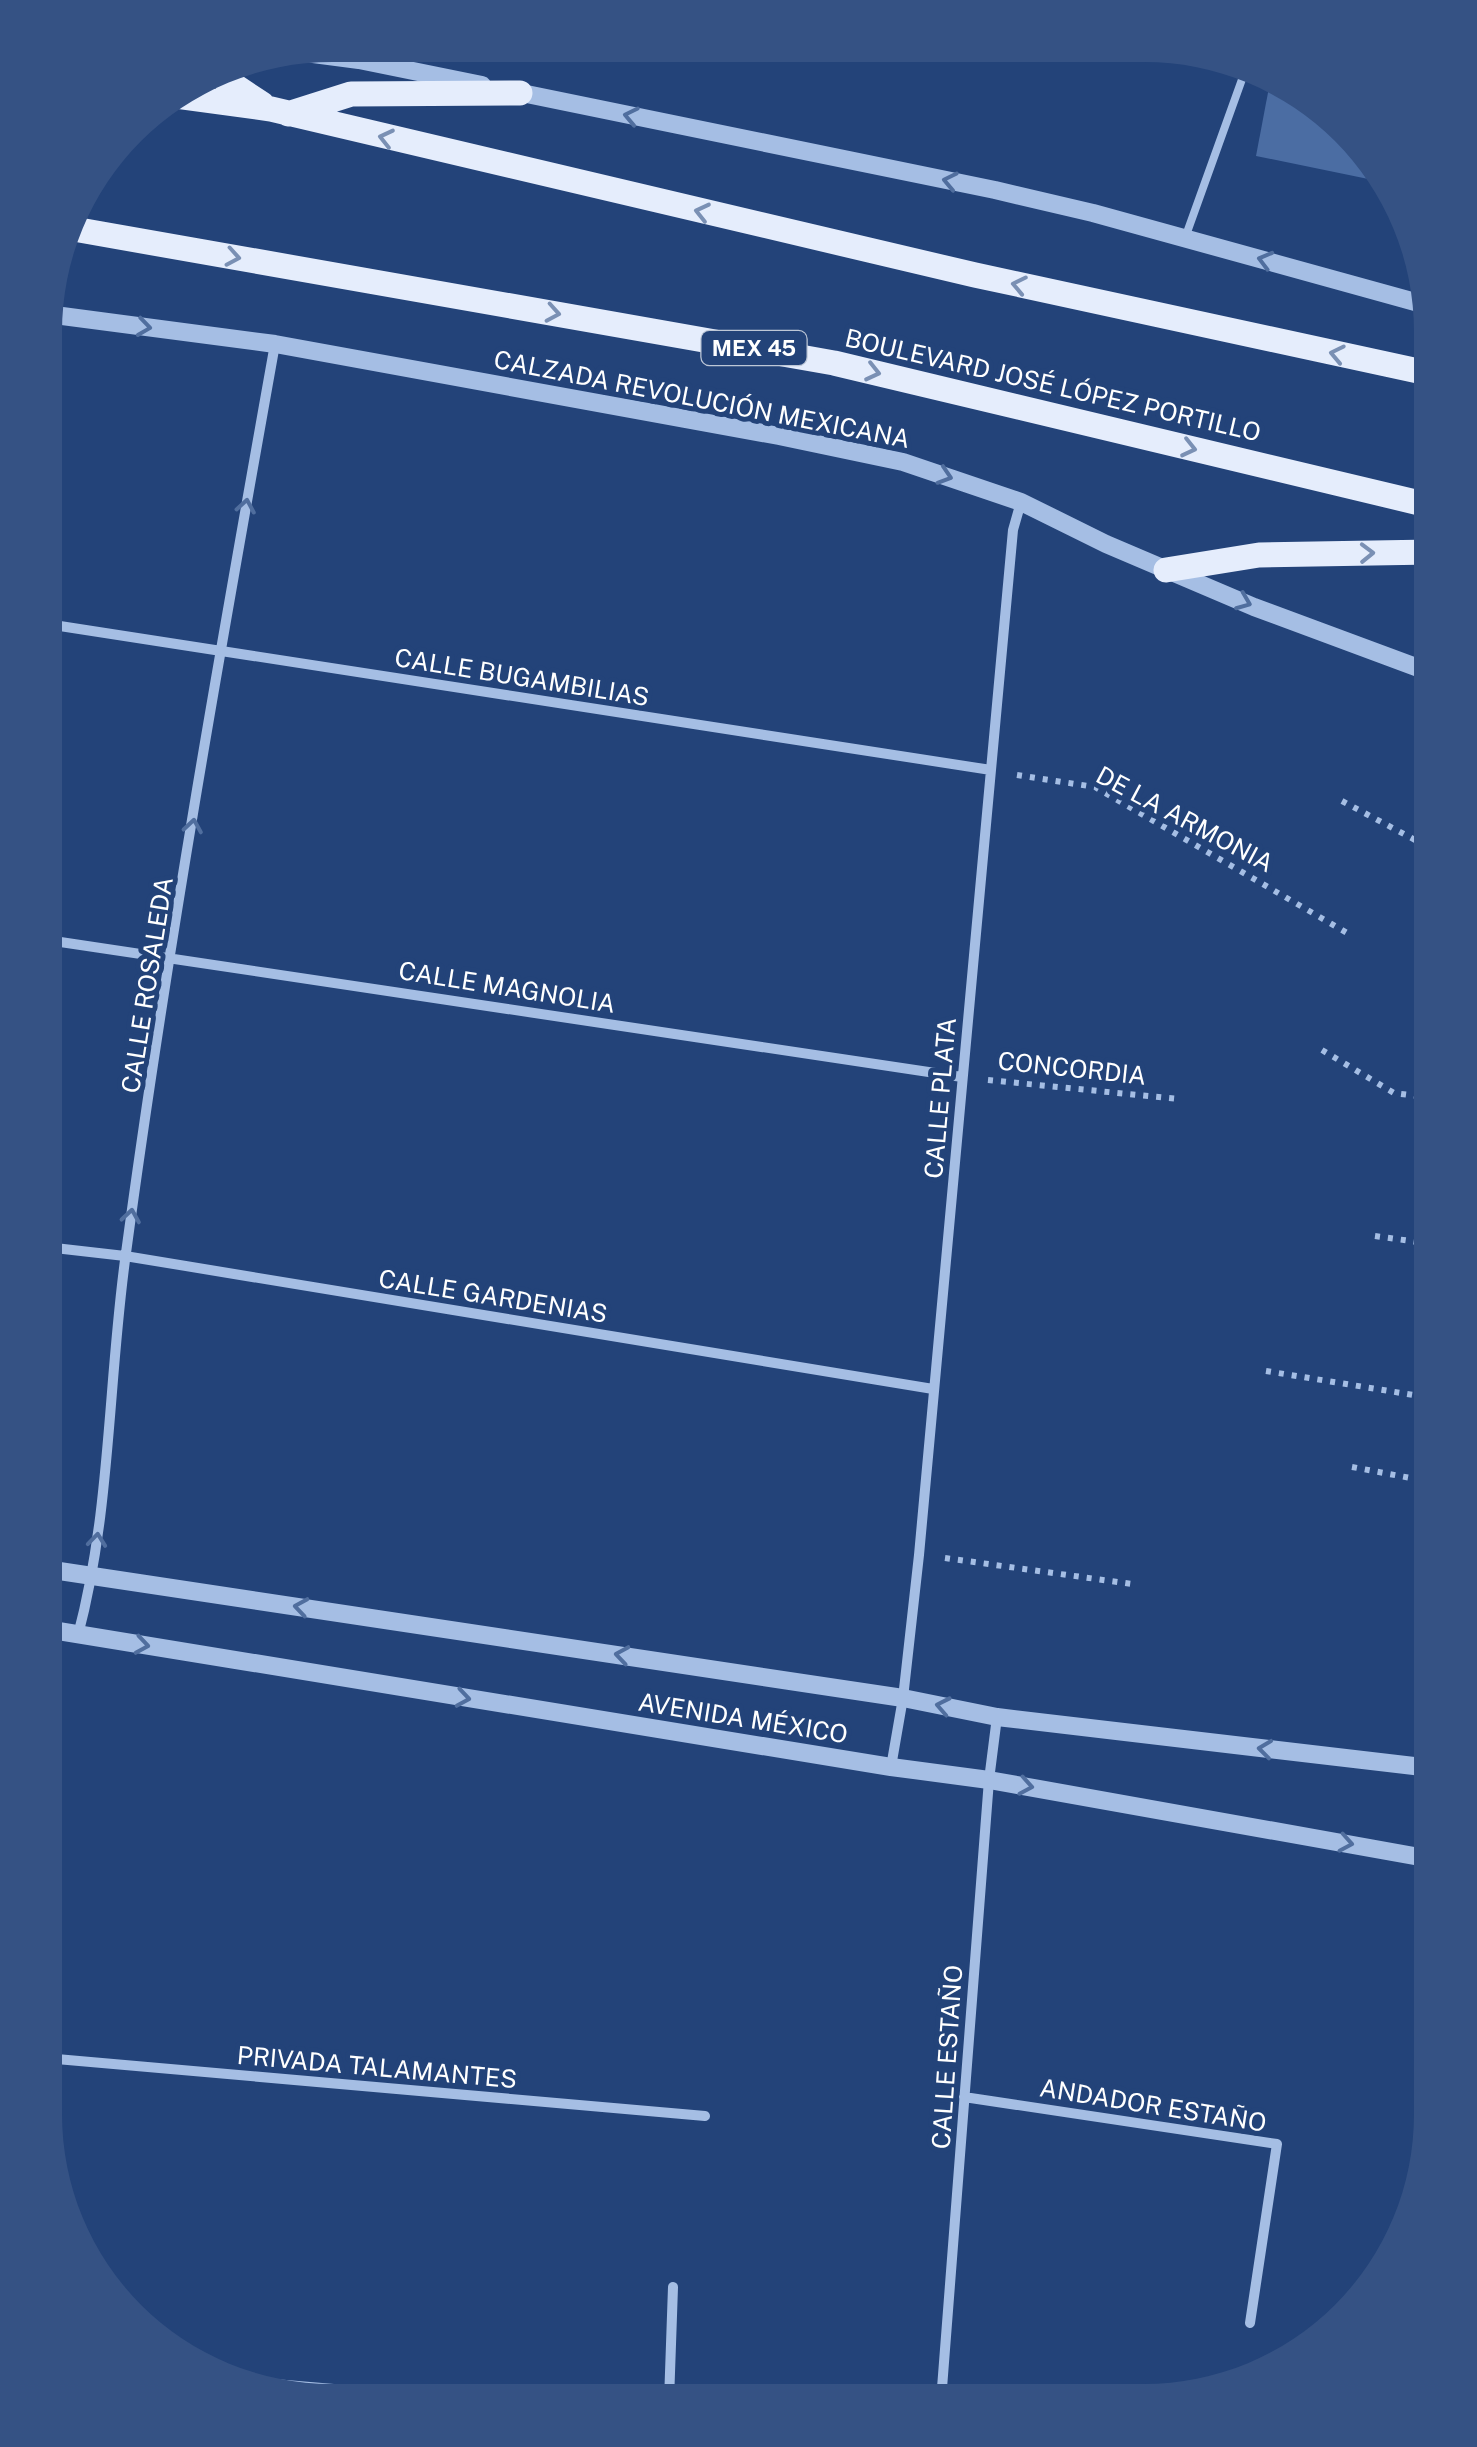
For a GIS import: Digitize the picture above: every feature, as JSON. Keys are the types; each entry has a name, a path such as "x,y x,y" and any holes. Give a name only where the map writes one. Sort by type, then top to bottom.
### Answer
{"main road":[{"path":"231,83 278,112 351,94 520,93"},
{"path":"197,99 278,112 956,271 1414,370"},
{"name":"BOULEVARD JOSÉ LÓPEZ PORTILLO","path":"82,231 834,362 1414,502"},
{"path":"1166,570 1258,556 1414,552"}],"street":[{"path":"373,63 995,190 1412,301"},
{"name":"CALZADA REVOLUCIÓN MEXICANA","path":"63,316 275,344 903,462 1021,502 1166,570 1414,665"},
{"name":"CALLE ROSALEDA","path":"78,1635 94,1575 125,1256 221,650 275,344"},
{"name":"CALLE PLATA","path":"891,1767 919,1555 1013,530 1021,502"},
{"name":"CALLE BUGAMBILIAS","path":"62,626 991,770"},
{"name":"CALLE MAGNOLIA","path":"62,942 962,1077"},
{"name":"CALLE GARDENIAS","path":"62,1249 933,1389"},
{"name":"AVENIDA MÉXICO","path":"62,1571 903,1698 997,1717 1414,1766"},
{"name":"AVENIDA MÉXICO","path":"62,1632 989,1780 1414,1856"},
{"name":"CALLE ESTAÑO","path":"941,2384 997,1717"},
{"name":"PRIVADA TALAMANTES","path":"62,2059 705,2116"},
{"name":"ANDADOR ESTAÑO","path":"964,2097 1277,2144 1250,2322"},
{"path":"669,2384 672,2288"}],"lane":[{"path":"1185,238 1241,81"}],"path":[{"name":"DE LA ARMONIA","path":"991,770 1095,787 1349,934"},
{"path":"1342,801 1414,839"},
{"path":"1322,1050 1394,1093 1414,1096"},
{"name":"CONCORDIA","path":"962,1077 1178,1099"},
{"path":"1375,1236 1414,1241"},
{"path":"1266,1371 1414,1395"},
{"path":"1352,1467 1414,1479"},
{"path":"919,1555 1132,1584"}],"building":[{"path":"1268,93 1309,118 1366,178 1256,156"}]}
